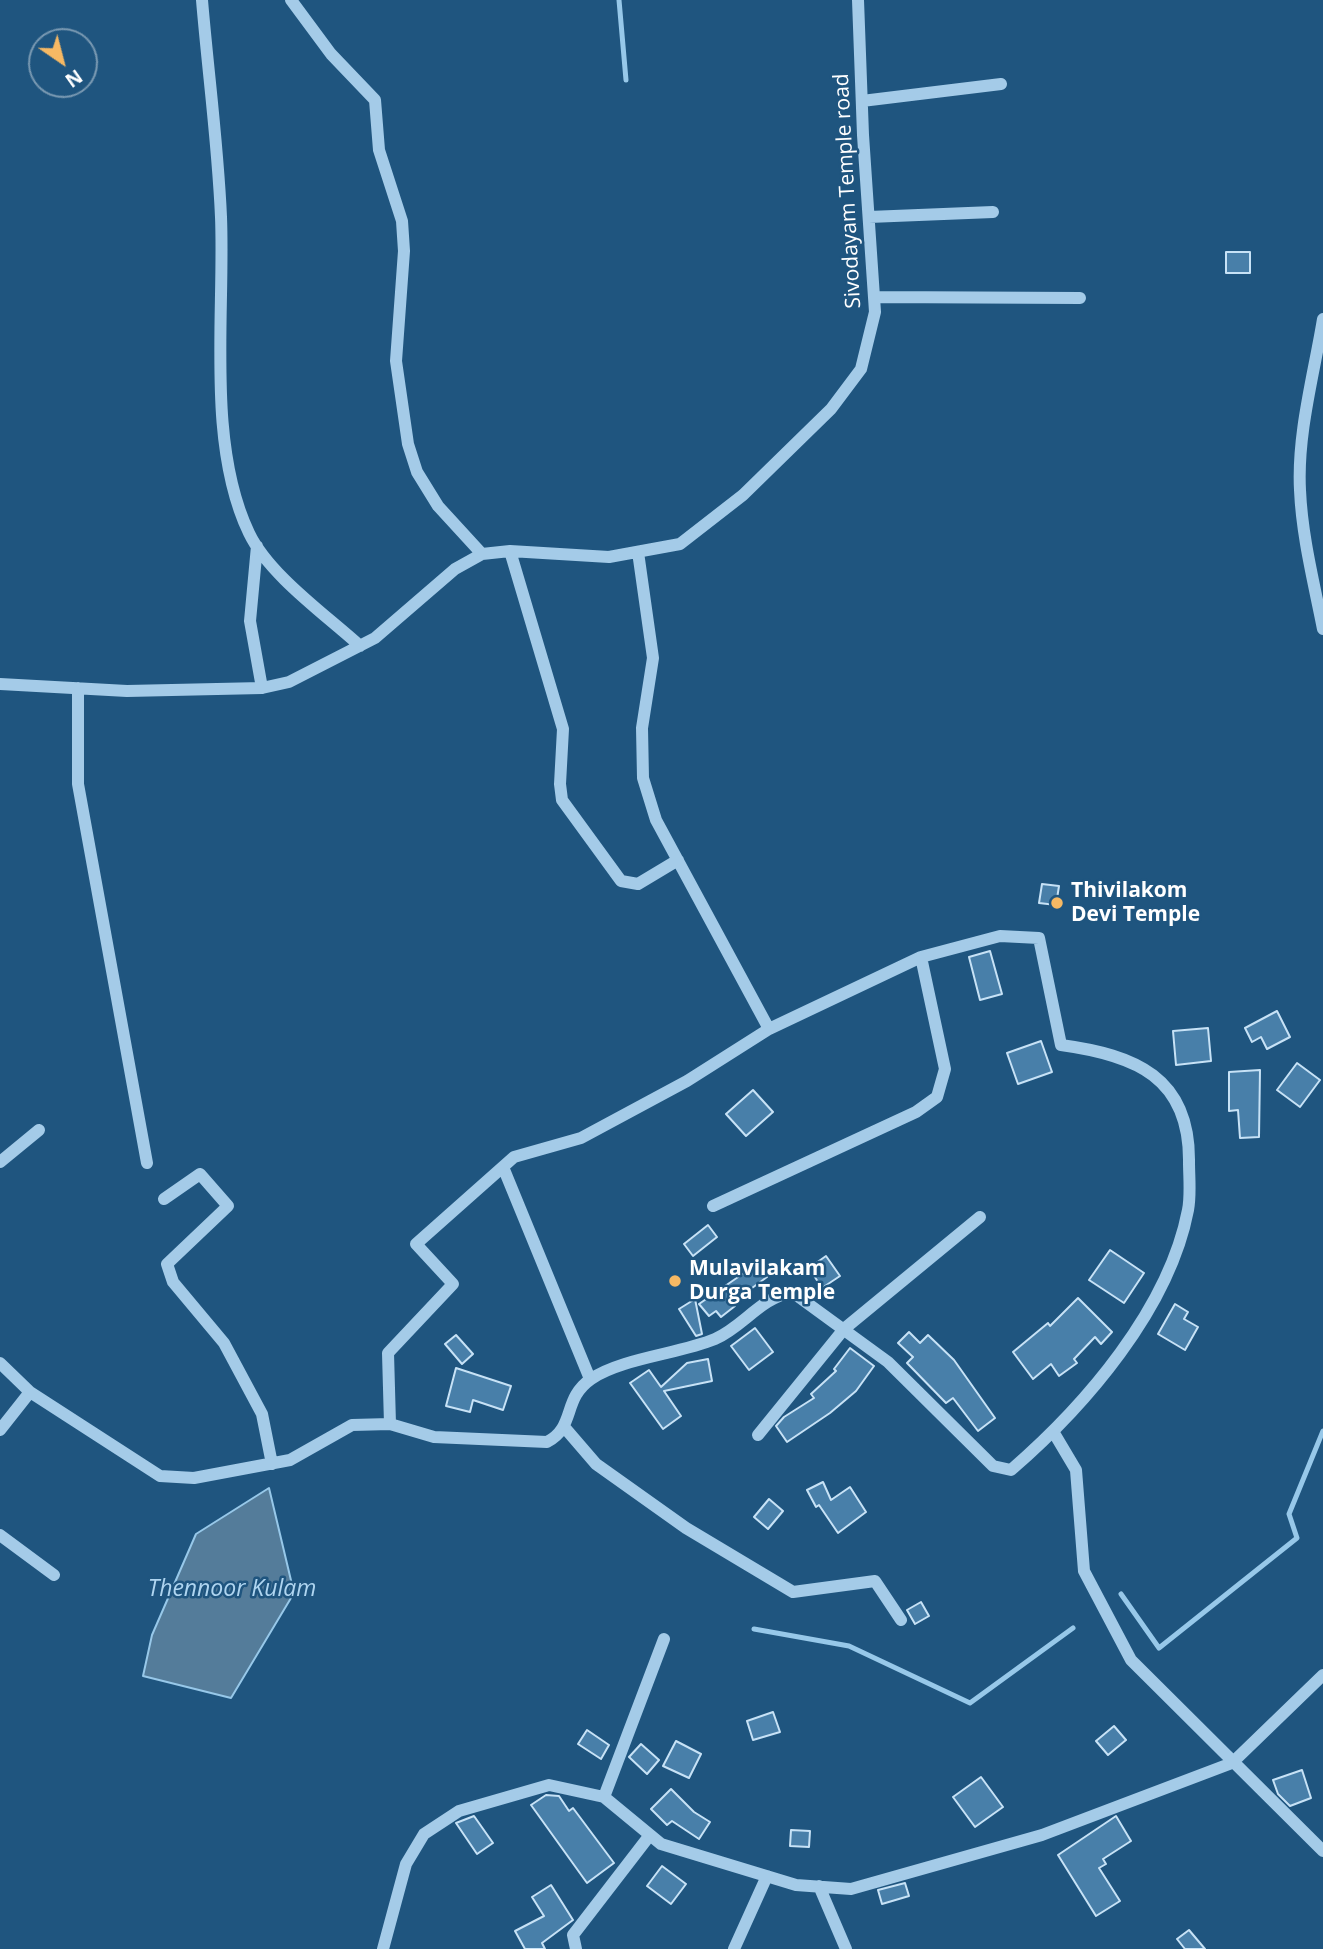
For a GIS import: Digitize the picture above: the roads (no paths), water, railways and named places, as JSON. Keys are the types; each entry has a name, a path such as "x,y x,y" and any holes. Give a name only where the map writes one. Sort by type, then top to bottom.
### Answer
{"street":[{"path":"202,0 221,217 219,378 235,485 249,532 265,559 360,646"},
{"path":"291,0 331,54 375,100 379,150 402,221 404,251 396,361 408,444 417,472 438,506 482,554"},
{"name":"Sivodayam Temple road","path":"0,684 127,691 262,688 289,682 315,672 375,638 455,569 482,554 510,551 609,557 681,544 743,495 831,409 861,369 875,312 858,0"},
{"path":"862,101 1001,84"},
{"path":"869,218 993,212"},
{"path":"874,296 1080,298"},
{"path":"1323,318 1303,437 1300,487 1303,526 1323,629"},
{"path":"257,546 250,621 262,688"},
{"path":"510,551 563,729 560,784 562,800 621,881 638,884 678,860"},
{"path":"638,552 653,658 642,728 643,778 656,820 769,1029"},
{"path":"78,688 78,784 147,1163"},
{"path":"0,1363 30,1392 160,1476 194,1478 290,1460 352,1424 390,1424 435,1437 547,1442 559,1436 565,1428 570,1402 590,1379 610,1370 718,1338 762,1304 778,1295 792,1292 888,1362 993,1466 1010,1470 1054,1433 1105,1371 1150,1307 1173,1258 1189,1209 1187,1124 1175,1095 1150,1074 1121,1058 1060,1045 1039,938 1000,936 921,957 769,1029 687,1081 581,1138 514,1157 416,1244 453,1284 388,1353 390,1424"},
{"path":"713,1206 916,1112 937,1097 945,1069 921,957"},
{"path":"0,1162 39,1130"},
{"path":"503,1167 590,1379"},
{"path":"164,1199 200,1174 228,1206 167,1264 173,1282 224,1343 262,1414 272,1464"},
{"path":"758,1435 844,1329 980,1217"},
{"path":"0,1430 30,1392"},
{"path":"565,1428 596,1464 686,1528 793,1592 875,1581 901,1620"},
{"path":"1054,1433 1076,1470 1084,1571 1131,1660 1323,1851"},
{"path":"0,1535 54,1575"},
{"path":"604,1797 664,1639"},
{"path":"383,1949 406,1864 424,1834 459,1811 549,1785 604,1797 661,1844 796,1885 851,1889 1042,1835 1232,1763 1323,1675"},
{"path":"576,1949 573,1935 650,1835"},
{"path":"734,1949 767,1876"},
{"path":"819,1886 846,1949"}],"water":[{"name":"Thennoor Kulam","path":"269,1488 294,1593 231,1698 143,1676 152,1635 196,1534"}],"waterway":[{"path":"619,0 626,80"},
{"path":"1121,1594 1159,1648 1297,1538 1289,1514 1323,1431"},
{"path":"754,1629 849,1646 970,1703 1073,1628"}],"place":[{"name":"Thivilakom Devi Temple","path":"1057,903"},
{"name":"Mulavilakam Durga Temple","path":"675,1281"}]}
